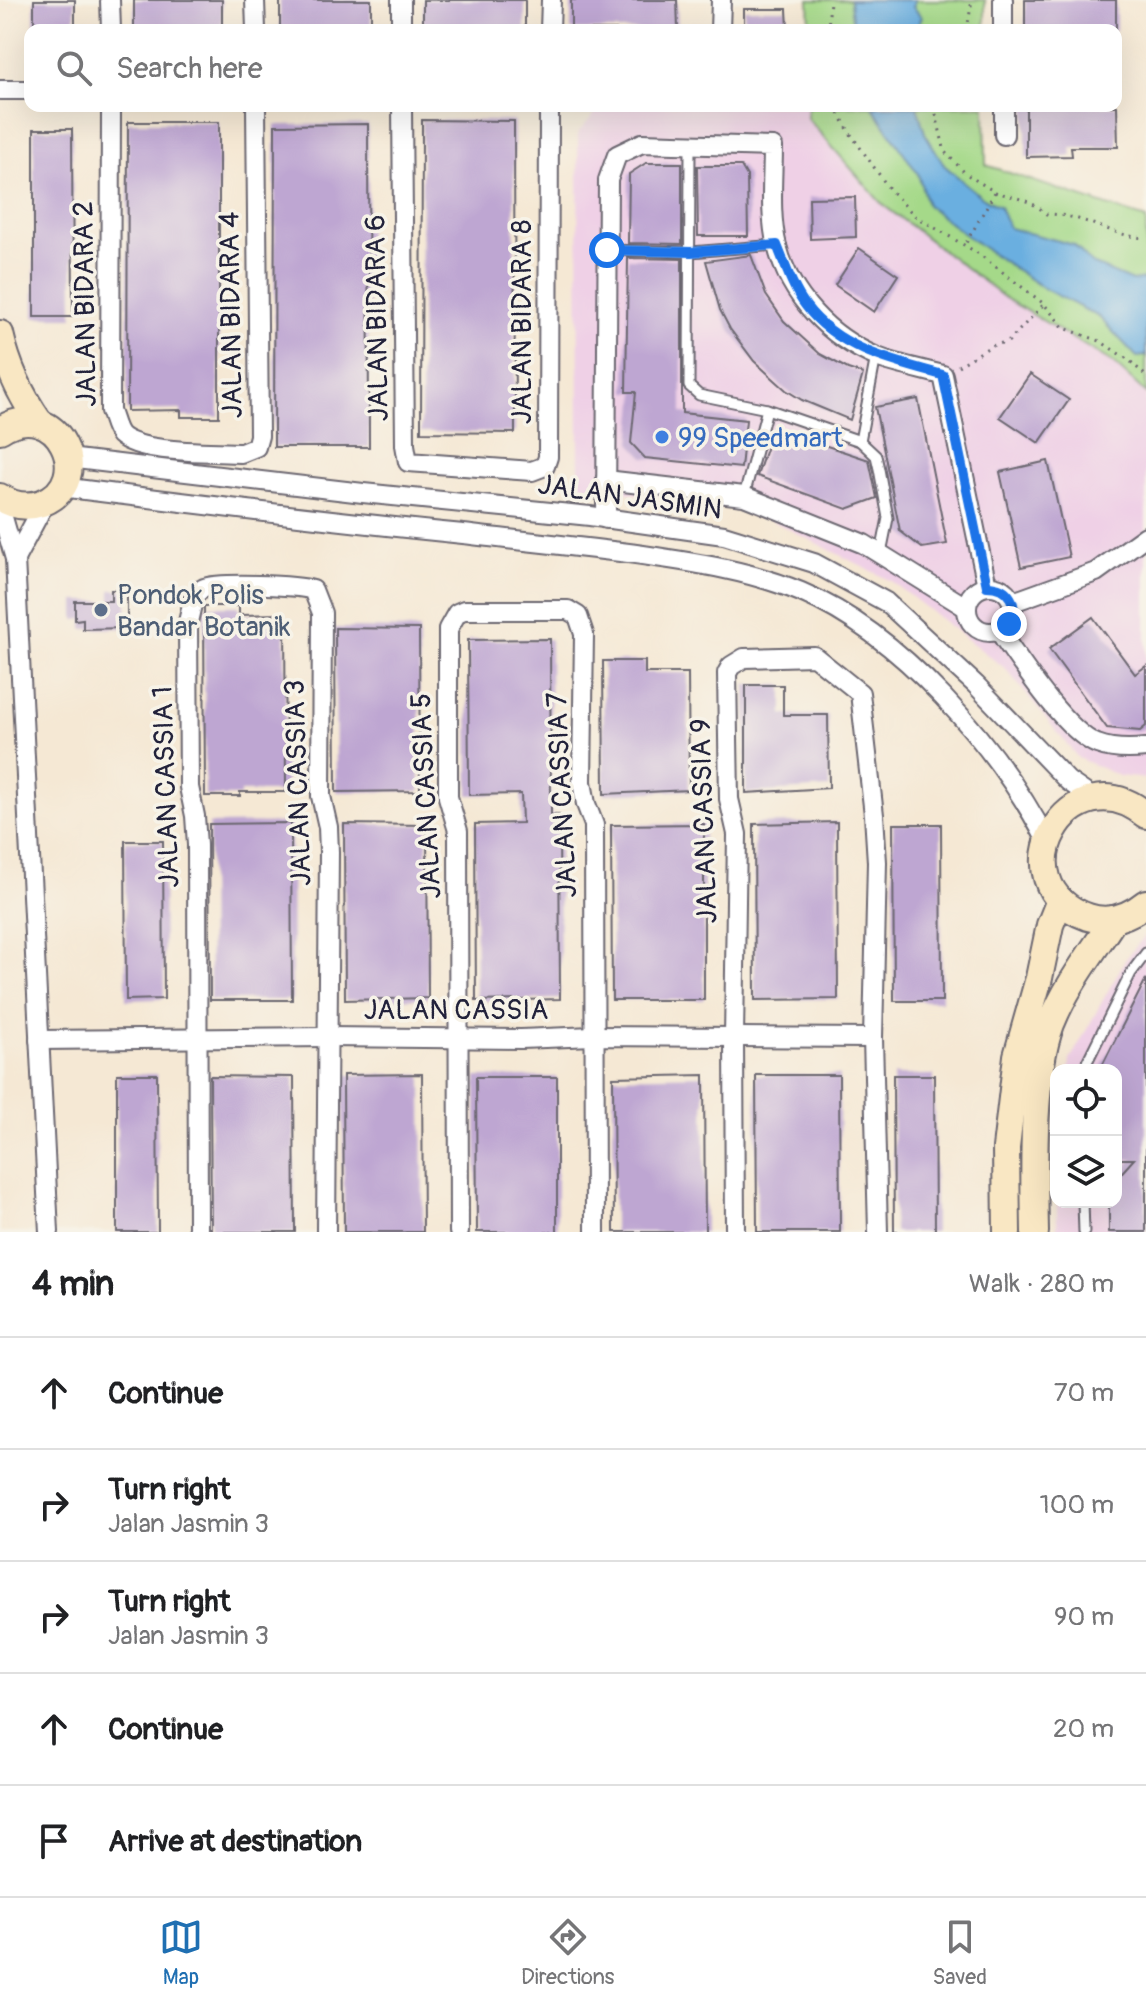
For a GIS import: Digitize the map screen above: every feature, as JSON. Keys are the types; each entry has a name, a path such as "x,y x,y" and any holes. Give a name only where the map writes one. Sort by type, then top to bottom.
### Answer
{"main road":[{"path":"0,334 10,367 27,404 40,423 59,436 68,458 66,479 54,494 20,506 0,497"},
{"path":"0,430 14,422 27,420 40,423"},
{"path":"1141,806 1094,799 1074,807 1057,822 1047,841 1044,857 1051,887 1060,900 1076,912 1094,919 1114,919 1130,914 1146,903"},
{"path":"1007,1232 1006,1148 1017,1056 1050,925 1060,900"},
{"path":"1035,1232 1036,1122 1042,1053 1051,1023 1071,984 1114,919"}],"street":[{"path":"110,0 111,24"},
{"path":"255,0 256,24"},
{"path":"401,0 401,24"},
{"path":"550,24 551,0"},
{"path":"720,24 721,0"},
{"path":"1003,0 1003,24"},
{"path":"0,90 24,90"},
{"name":"JALAN BIDARA 2","path":"111,112 110,411 121,436 142,446 182,449"},
{"name":"JALAN BIDARA 4","path":"182,449 241,453 256,447 259,436 256,112"},
{"name":"JALAN BIDARA 6","path":"402,112 406,456 412,464 475,468"},
{"name":"JALAN BIDARA 8","path":"475,468 532,471 545,466 548,457 549,112"},
{"path":"1004,112 1004,135"},
{"path":"606,519 608,180 617,155 642,143 773,147 777,245 806,307 828,327 876,356 943,375 987,586"},
{"name":"JALAN JASMIN","path":"68,458 724,535 814,563 886,602 976,685 1068,781 1094,799"},
{"path":"606,480 744,496 838,532 881,553 967,608"},
{"path":"15,559 54,494"},
{"name":"JALAN JASMIN","path":"54,494 587,547 717,565 802,592 868,628 953,706 1027,804 1047,841"},
{"path":"0,507 15,559 49,1232"},
{"path":"1013,602 1096,572 1146,536"},
{"name":"JALAN CASSIA 3","path":"254,586 299,586 313,590 322,613 321,796 328,827 329,852 328,1037"},
{"name":"JALAN CASSIA 1","path":"198,1232 197,845 189,787 188,622 194,596 205,588 254,586"},
{"path":"987,586 1004,590 1013,602 1009,624 989,633 974,627 967,608 975,591 987,586"},
{"name":"JALAN CASSIA 7","path":"516,609 568,610 578,616 583,624 582,782 594,825 595,1232"},
{"name":"JALAN CASSIA 5","path":"459,1232 458,831 448,797 448,629 457,613 464,610 516,609"},
{"path":"999,631 1041,692 1093,743 1129,750 1146,748"},
{"name":"JALAN CASSIA 9","path":"734,1038 737,834 729,799 727,673 731,666 744,658 814,656 860,693 877,862 873,1038"},
{"name":"JALAN CASSIA","path":"39,1040 593,1036 873,1038"},
{"path":"326,1232 328,1037"},
{"path":"734,1038 735,1232"},
{"path":"873,1038 878,1232"}],"lane":[{"path":"690,144 689,386 699,395 767,409 860,441 876,456 879,469 888,518 881,553"},
{"path":"607,250 691,252 777,245"},
{"path":"860,441 876,356"},
{"path":"744,496 767,409"},
{"path":"1086,1064 1131,973 1146,953"},
{"path":"1083,1208 1084,1232"}],"path":[{"path":"828,24 830,0"},
{"path":"968,24 972,0"},
{"path":"838,112 890,190 915,216 966,242 1044,304 1064,328 1100,341 1146,376"},
{"path":"935,112 945,152 966,174 994,194 1024,200 1040,207 1046,214 1074,215 1126,236 1146,238"},
{"path":"966,242 994,194"},
{"path":"943,375 991,346 1009,341 1044,304"}],"shaded area":[{"path":"596,112 808,112 807,118 882,204 1005,298 1112,362 1146,393 1146,779 1119,776 1078,758 1006,669 891,581 751,510 579,486 578,133"},
{"path":"1146,934 1146,1232 1057,1232 1057,1208 1122,1208 1122,1064 1070,1064 1125,960"}],"green space":[{"path":"809,0 985,0 985,24 810,24"},
{"path":"808,112 985,112 986,165 1146,219 1146,393 1112,362 1005,298 882,204 807,118"}],"water":[{"path":"850,0 915,0 913,7 922,17 918,24 852,24"},
{"path":"876,112 919,112 925,133 944,165 980,196 1000,207 1009,228 1074,245 1092,264 1132,281 1146,279 1146,356 1137,357 1099,317 1043,288 927,205 918,174"}],"building":[{"path":"34,0 75,0 75,24 34,24"},
{"path":"134,0 222,0 222,24 134,24"},
{"path":"280,0 371,0 371,24 280,24"},
{"path":"423,0 525,0 525,24 423,24"},
{"path":"571,0 677,0 678,24 571,24"},
{"path":"1025,0 1116,0 1116,24 1025,24"},
{"path":"744,9 787,9 788,24 744,24"},
{"path":"1026,112 1117,112 1118,147 1071,147 1072,156 1026,157"},
{"path":"422,120 514,121 515,433 421,432"},
{"path":"128,122 219,122 219,417 181,417 181,410 127,411"},
{"path":"368,124 369,447 274,447 275,125"},
{"path":"34,129 72,129 73,317 34,317"},
{"path":"646,163 682,163 682,244 628,243 629,174"},
{"path":"697,166 741,166 747,176 748,236 698,236"},
{"path":"855,197 856,237 810,239 809,198"},
{"path":"859,248 898,275 874,312 835,285"},
{"path":"751,255 766,295 784,321 820,354 863,374 850,420 786,390 754,361 730,329 720,310 706,261"},
{"path":"628,258 682,259 682,413 746,420 741,468 645,458 631,443 636,392 626,392"},
{"path":"1030,374 1069,400 1039,443 1000,417"},
{"path":"918,399 947,544 922,548 900,531 875,407"},
{"path":"773,428 869,460 877,498 847,509 757,476"},
{"path":"1048,461 1069,557 1021,567 1000,472"},
{"name":"Pondok Polis Bandar Botanik","path":"111,590 127,590 127,628 83,629 83,619 75,620 75,601 111,601"},
{"path":"204,606 239,606 239,615 285,614 286,792 205,796"},
{"path":"1093,617 1135,674 1146,666 1146,726 1140,731 1107,728 1049,649"},
{"path":"335,628 419,629 420,791 336,792"},
{"path":"550,639 551,815 559,815 560,999 476,1001 475,824 522,823 521,794 469,795 468,640"},
{"path":"603,661 645,661 645,673 688,673 689,790 604,794"},
{"path":"746,685 783,685 783,715 828,715 829,788 746,793"},
{"path":"837,822 838,999 755,1000 754,824"},
{"path":"291,823 292,1000 210,1000 209,824"},
{"path":"344,824 427,825 428,998 345,1000"},
{"path":"704,824 704,1000 612,1000 611,825"},
{"path":"893,824 941,824 942,1001 894,1001"},
{"path":"125,841 163,841 164,999 126,1000"},
{"path":"1146,979 1146,1232 1109,1232 1109,1208 1122,1208 1122,1172 1134,1159 1122,1159 1122,1064 1103,1064"},
{"path":"117,1074 157,1074 158,1232 117,1232"},
{"path":"422,1074 423,1232 344,1232 343,1075"},
{"path":"704,1075 705,1232 614,1232 613,1077"},
{"path":"756,1075 839,1075 840,1232 757,1232"},
{"path":"893,1075 934,1075 935,1232 894,1232"},
{"path":"210,1076 294,1077 295,1232 211,1232"},
{"path":"476,1077 557,1077 557,1232 477,1232"}],"place":[{"name":"99 Speedmart","path":"662,437"},
{"name":"Pondok Polis Bandar Botanik","path":"101,610"}],"route":[{"path":"607,250 691,252 777,245 806,307 828,327 876,356 943,375 987,586 997,586 1009,595 1014,610 1009,624"}]}
